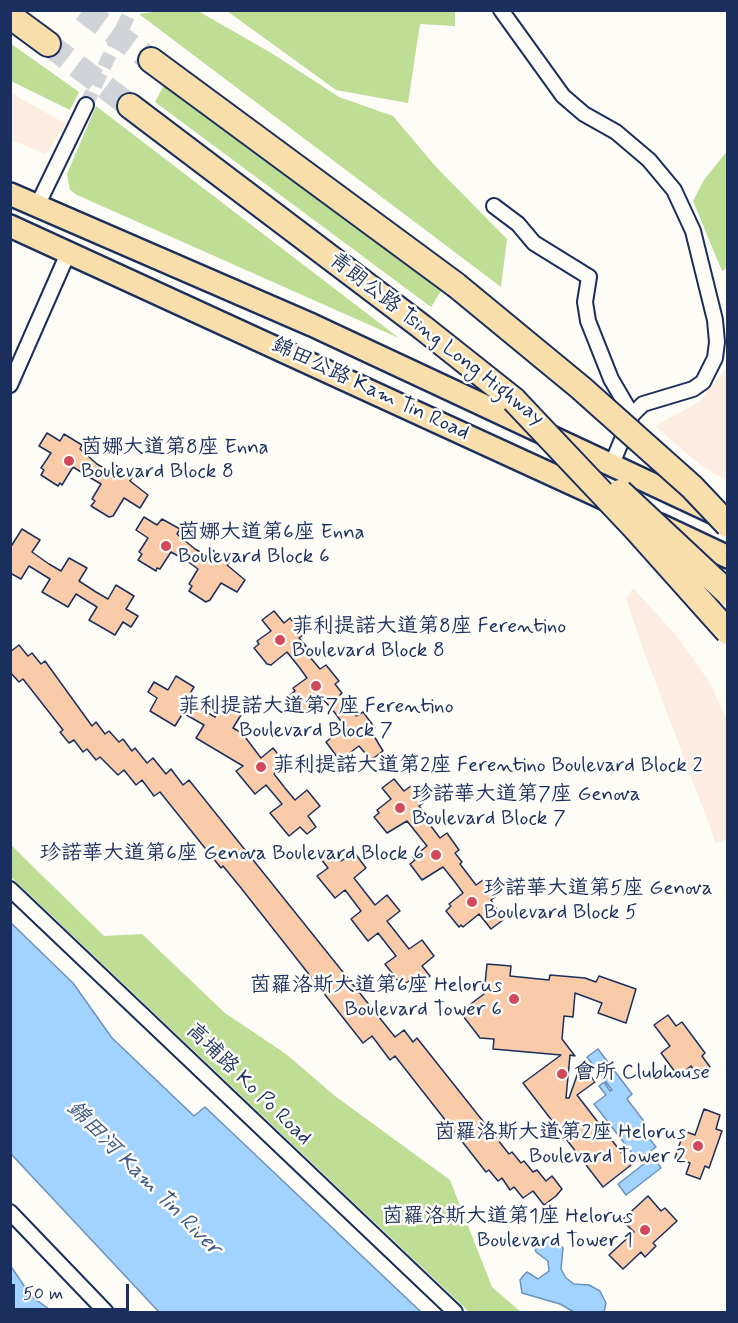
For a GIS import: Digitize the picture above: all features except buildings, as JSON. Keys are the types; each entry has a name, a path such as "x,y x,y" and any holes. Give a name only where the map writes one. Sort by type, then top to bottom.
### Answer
{"highway":[{"path":"10,16 48,44"},
{"path":"151,60 456,285 581,388 692,487 728,525"},
{"name":"青朗公路 Tsing Long Highway","path":"130,106 422,327 514,400 649,517 728,593"},
{"path":"514,400 635,528 728,632"}],"main road":[{"name":"錦田公路 Kam Tin Road","path":"10,194 291,316 510,420 612,464 728,519"},
{"path":"37,206 61,229 67,239 69,251"},
{"name":"錦田公路 Kam Tin Road","path":"10,226 541,468 728,557"}],"street":[{"path":"501,10 563,96 584,114 616,132 649,160 674,190 693,231 715,320 717,342 711,370 693,389 643,404 632,415 612,464"},
{"path":"37,206 86,105"},
{"path":"494,206 518,224 534,243 589,277 585,302 588,321 611,379 632,415"},
{"path":"10,385 69,251"},
{"name":"高埔路 Ko Po Road","path":"10,889 455,1312"},
{"path":"10,1212 106,1312"}],"shaded area":[{"path":"11,93 66,124 46,154 11,140"},
{"path":"727,367 727,480 704,468 655,426 699,402"},
{"path":"633,588 675,634 708,680 727,719 727,839 716,843 626,599"}],"green space":[{"path":"160,11 198,11 273,54 339,97 393,116 436,167 507,239 501,287 139,14"},
{"path":"227,11 455,11 455,26 420,24 408,103 336,90"},
{"path":"10,43 79,92 70,110 11,81"},
{"path":"165,83 443,288 431,307 155,102"},
{"path":"96,106 399,338 70,190 67,174"},
{"path":"727,151 727,268 722,271 693,201 704,180"},
{"path":"11,845 104,936 142,934 225,1013 286,1054 335,1096 450,1180 492,1287 521,1312 469,1312 11,877"}],"water":[{"name":"錦田河 Kam Tin River","path":"11,923 73,983 112,1038 194,1116 205,1107 421,1312 159,1312 11,1154"},
{"path":"598,1049 632,1094 627,1099 646,1124 641,1128 656,1147 638,1161 594,1104 606,1095 599,1086 604,1082 610,1091 612,1090 587,1057"},
{"path":"653,1157 661,1168 626,1195 618,1184"},
{"path":"545,1236 555,1240 563,1248 561,1269 566,1278 574,1284 589,1285 600,1291 606,1303 604,1312 574,1312 560,1304 522,1293 520,1280 527,1272 538,1279 549,1271 548,1261 536,1252 535,1247 536,1241"},
{"path":"10,1265 31,1296 53,1312 11,1312"}],"tunnel":[{"path":"83,10 151,60"},
{"path":"86,105 131,10"},
{"path":"48,44 130,106"}],"place":[{"name":"茵娜大道第8座 Enna Boulevard Block 8","path":"69,461"},
{"name":"茵娜大道第6座 Enna Boulevard Block 6","path":"166,546"},
{"name":"菲利提諾大道第8座 Ferentino Boulevard Block 8","path":"280,640"},
{"name":"菲利提諾大道第7座 Ferentino Boulevard Block 7","path":"316,686"},
{"name":"菲利提諾大道第2座 Ferentino Boulevard Block 2","path":"261,767"},
{"name":"珍諾華大道第7座 Genova Boulevard Block 7","path":"400,808"},
{"name":"珍諾華大道第6座 Genova Boulevard Block 6","path":"436,855"},
{"name":"珍諾華大道第5座 Genova Boulevard Block 5","path":"472,902"},
{"name":"茵羅洛斯大道第6座 Helorus Boulevard Tower 6","path":"514,999"},
{"name":"會所 Clubhouse","path":"562,1074"},
{"name":"茵羅洛斯大道第2座 Helorus Boulevard Tower 2","path":"698,1146"},
{"name":"茵羅洛斯大道第1座 Helorus Boulevard Tower 1","path":"645,1230"}]}
